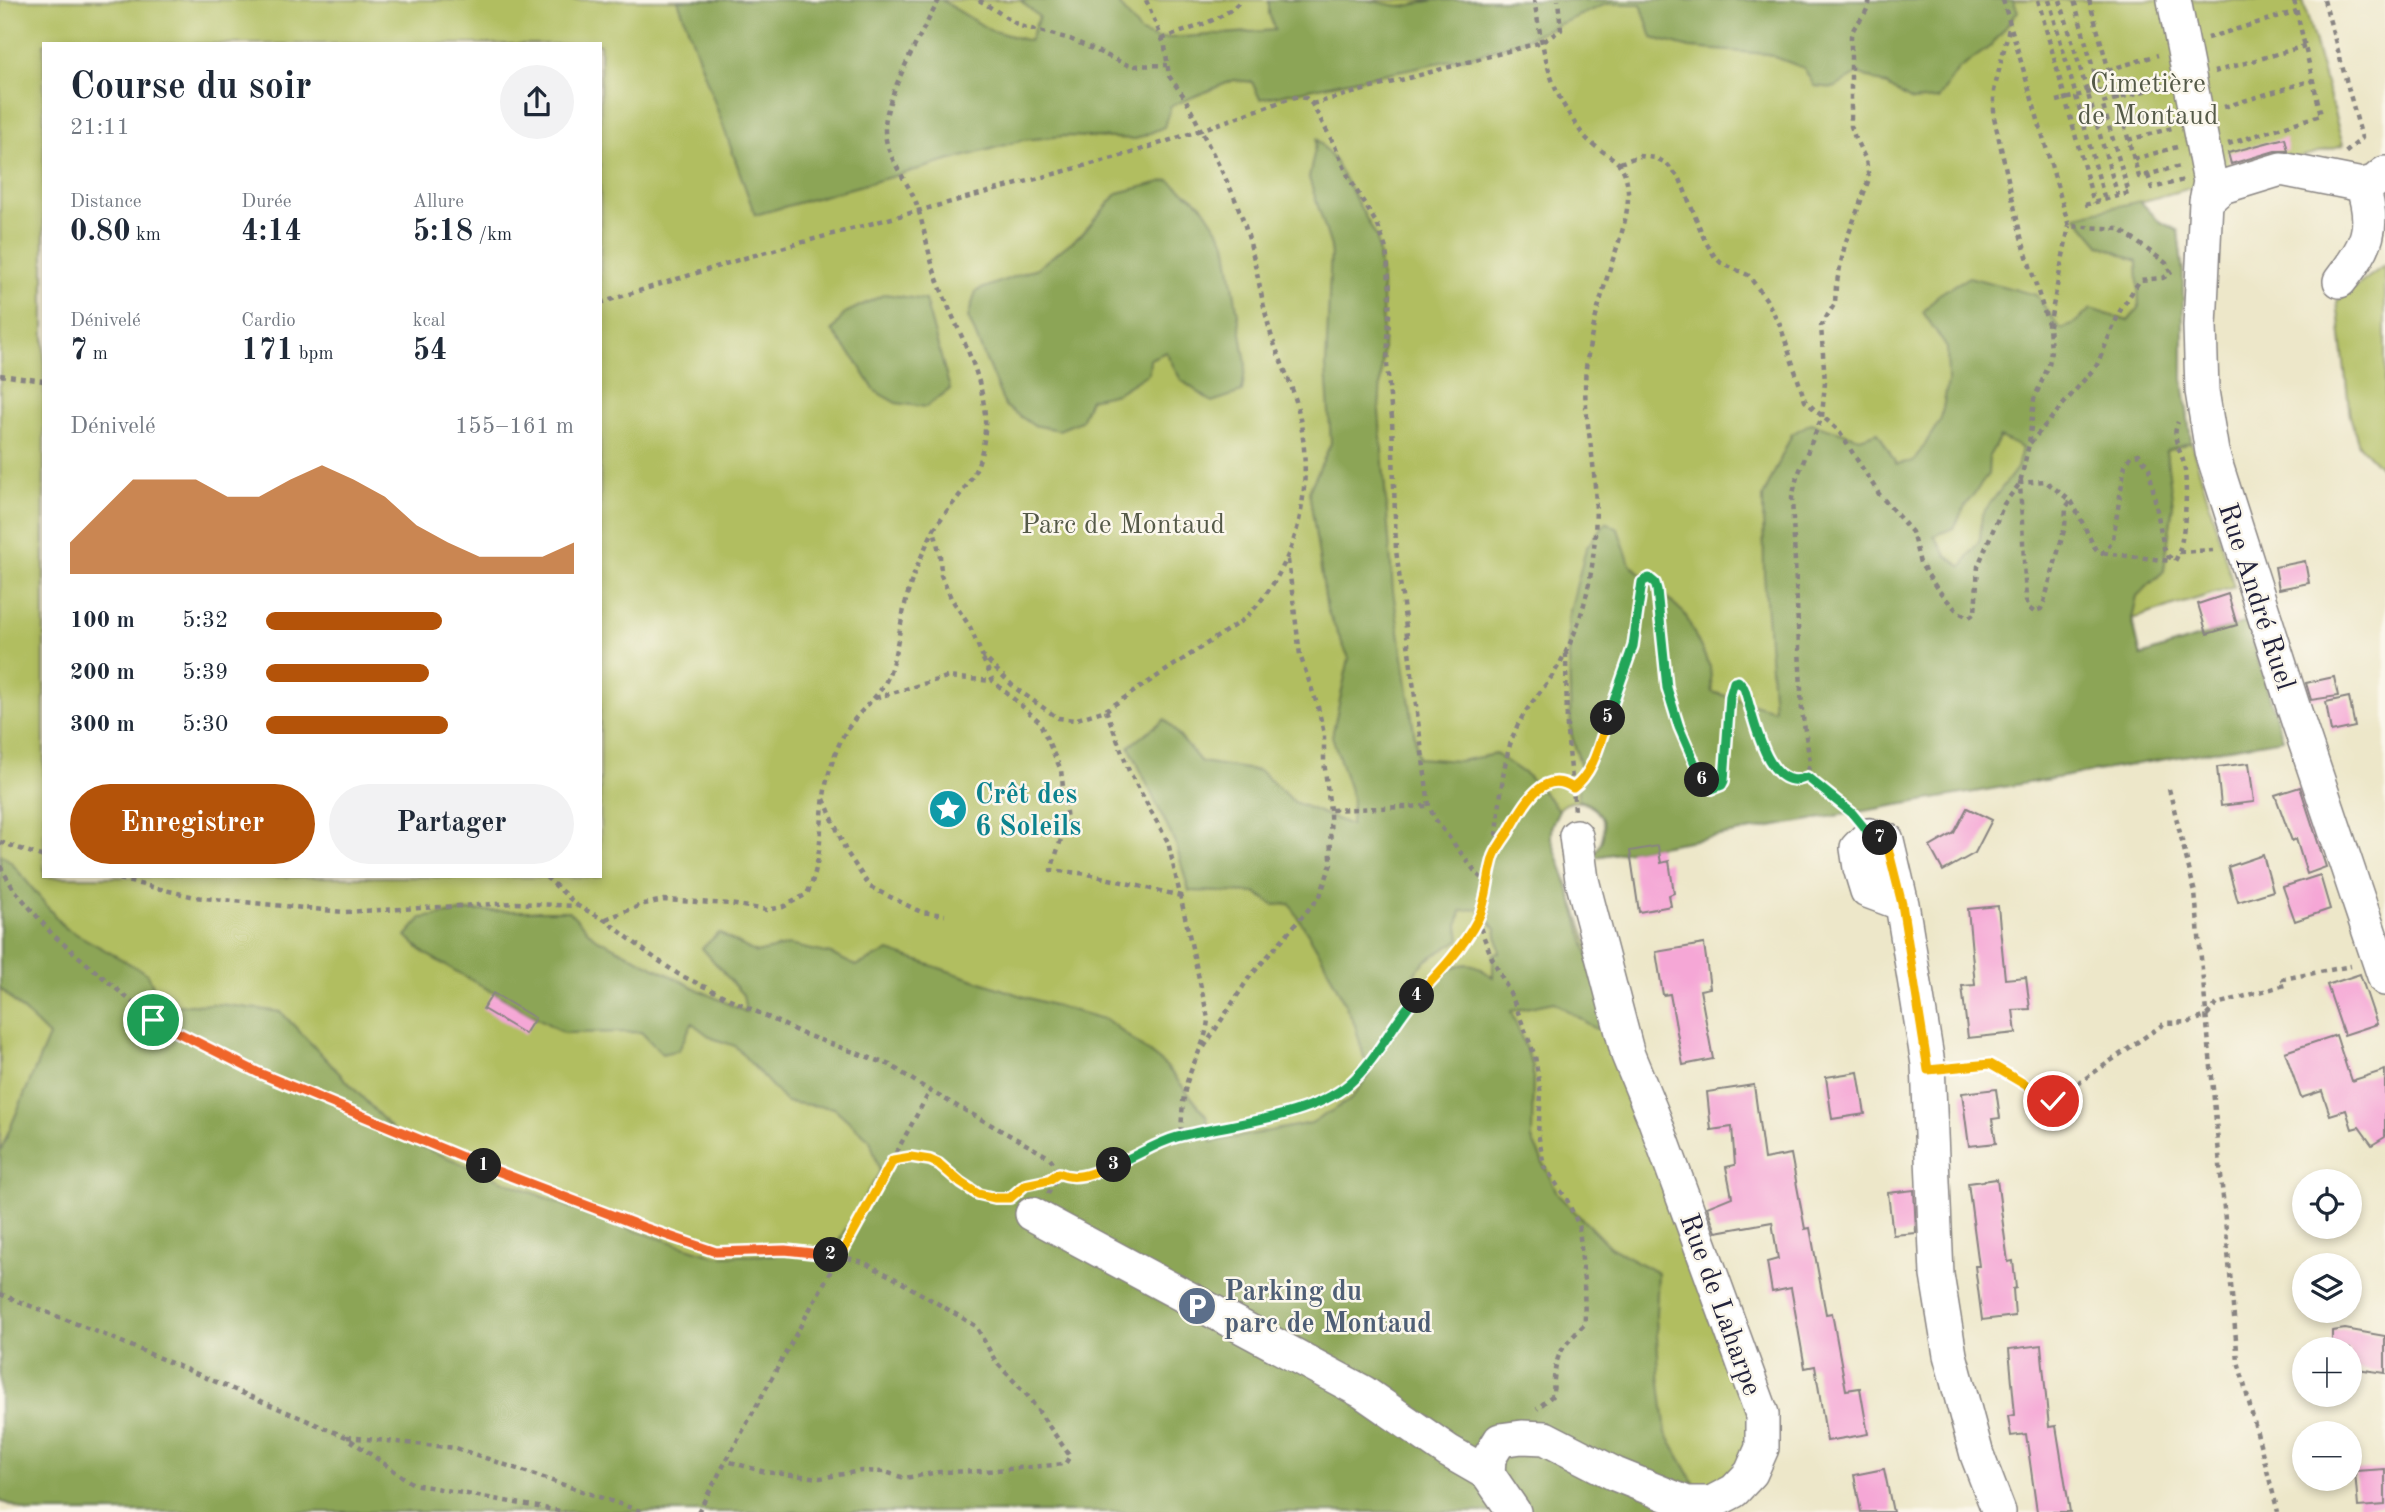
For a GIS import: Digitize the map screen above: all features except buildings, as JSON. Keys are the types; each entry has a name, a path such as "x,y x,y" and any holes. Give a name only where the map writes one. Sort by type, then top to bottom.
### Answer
{"street":[{"name":"Rue André Ruel","path":"2174,0 2197,121 2202,391 2212,452 2380,965"},
{"path":"2197,121 2222,187 2281,169 2373,179 2368,234 2360,255 2340,281"},
{"path":"1870,835 1886,840 1902,904 1928,1070 1937,1275 1950,1355 1977,1455 1999,1512"},
{"name":"Rue de Laharpe","path":"1576,836 1582,880 1628,1055 1654,1118 1762,1414 1762,1448 1751,1473 1720,1509"},
{"path":"1022,1198 1363,1392 1448,1451 1488,1474 1514,1512"},
{"path":"1488,1474 1489,1458 1500,1440 1545,1438 1615,1474 1687,1503 1720,1509 1754,1497 1779,1460"}],"path":[{"path":"606,920 644,904 664,900 721,903 767,910 796,902 807,894 816,870 830,769 841,741 887,679 908,593 920,559 934,529 961,496 980,460 986,416 985,397 979,376 943,297 918,209 888,148 885,136 886,116 903,72 939,0"},
{"path":"979,0 1020,26 1070,39 1130,66 1167,65"},
{"path":"982,655 1015,688 1058,718 1074,720 1106,710 1244,619 1265,596 1288,556 1299,525 1304,494 1303,452 1296,402 1271,336 1241,214 1185,98 1169,76 1163,39 1146,0"},
{"path":"1163,39 1215,18 1241,0"},
{"path":"547,878 578,906 606,920 678,974 803,1034 890,1065 930,1091 1049,1157 1059,1173 1072,1177 1083,1176 1128,1160 1181,1136 1316,1104 1348,1085 1373,1058 1406,1008 1454,955 1479,918 1489,885 1505,766 1512,738 1531,702 1566,652 1579,623 1592,562 1596,501 1585,383 1587,361 1600,301 1627,209 1627,183 1620,163 1586,138 1565,108 1552,81 1534,0"},
{"path":"1312,104 1542,42 1560,30 1558,0"},
{"path":"1807,777 1810,762 1802,711 1792,498 1797,477 1822,417 1825,382 1821,326 1836,303 1836,286 1845,244 1869,179 1866,160 1854,138 1849,100 1850,36 1867,13 1870,0"},
{"path":"2003,0 2069,226 2049,327 2050,359 2034,399 2029,444 2020,483 2026,600 2034,612 2041,609 2044,602 2065,527 2066,507 2070,502"},
{"path":"2038,0 2094,202"},
{"path":"2049,0 2105,200"},
{"path":"2060,0 2118,196"},
{"path":"2057,101 2099,90 2074,0"},
{"path":"2088,0 2139,177 2148,175 2297,11"},
{"path":"2123,121 2197,121 2321,115 2294,0"},
{"path":"2324,0 2362,138 2341,157"},
{"path":"2010,24 1994,91 1994,117 2021,237 2049,327"},
{"path":"2134,159 2197,121 2305,46"},
{"path":"2108,70 2197,121"},
{"path":"2128,140 2197,121 2313,80"},
{"path":"602,302 748,257 918,209 1128,154 1294,97 1306,98 1312,104 1349,178 1378,226 1386,249 1390,299 1387,365 1392,418 1396,550 1429,806 1477,874 1489,885"},
{"path":"2085,205 2129,193 2102,103 2116,99 2197,121"},
{"path":"2148,175 2152,188 2197,121"},
{"path":"1620,163 1639,156 1656,158 1666,163 1680,179 1705,241 1716,257 1721,263 1748,275 1766,299 1780,325 1802,395 1810,407 1838,430 1880,494 1912,532 1920,563 1938,590 1964,616 1969,617 1975,612 1978,566 2004,505 2020,483 2045,481 2074,505 2096,550 2102,553 2172,561 2176,559 2184,517 2185,474 2175,429 2186,406 2202,391"},
{"path":"2029,444 2097,365 2120,311 2140,280 2163,278 2170,272 2166,263 2119,229 2069,226"},
{"path":"0,375 42,381"},
{"path":"2102,553 2113,539 2125,465 2131,456 2136,454 2143,457 2149,468 2164,548 2172,561"},
{"path":"934,529 941,575 951,598 970,627 993,681 1039,721 1061,770 1067,821 1051,870 1088,874 1181,895"},
{"path":"2179,552 2216,550 2221,555"},
{"path":"1199,1053 1254,971 1320,896 1331,864 1324,734 1318,707 1300,655 1288,556"},
{"path":"1573,788 1591,765 1615,698 1633,646 1641,587 1646,578 1652,579 1657,590 1665,679 1670,700 1698,772 1708,787 1716,789 1724,781 1730,696 1734,682 1738,681 1744,688 1756,729 1771,763 1785,777 1801,780 1807,777"},
{"path":"1566,652 1567,732 1576,836"},
{"path":"873,699 947,677 993,681"},
{"path":"1106,710 1129,771 1168,842 1208,1018 1206,1035 1188,1077 1182,1105 1181,1136"},
{"path":"1807,777 1852,813 1870,835"},
{"path":"1494,856 1520,810 1544,785 1556,781 1566,782 1573,788"},
{"path":"2169,789 2195,893 2238,1361 2278,1512"},
{"path":"824,798 845,851 870,887 921,912 945,915"},
{"path":"1330,810 1429,806"},
{"path":"0,842 42,856"},
{"path":"0,866 13,888 52,934 153,1020 259,1073 517,1180 716,1252 785,1250 840,1256 863,1262 976,1326 996,1362 1027,1395 1070,1456 1065,1464 1038,1468 939,1472 905,1478 885,1472 861,1471 820,1478 765,1472 727,1461"},
{"path":"113,878 195,897 344,912 516,903 578,906"},
{"path":"1479,918 1480,930 1512,998 1535,1056 1541,1095 1538,1133 1544,1166 1567,1200 1579,1226 1585,1324 1563,1346 1554,1362 1553,1395 1542,1407 1532,1410"},
{"path":"1928,1070 1990,1064 2053,1101 2165,1023 2190,1022 2206,1016 2217,1004 2285,985 2283,979 2354,965 2351,958 2380,965"},
{"path":"698,1512 930,1091"},
{"path":"893,1160 911,1157 930,1160 939,1164 961,1183 986,1196 1010,1198 1022,1198 1029,1183 1049,1180 1059,1173"},
{"path":"0,1294 105,1335 346,1437 412,1485 565,1512"},
{"path":"346,1437 457,1448 643,1512"}],"green space":[{"name":"Parc de Montaud","path":"0,0 2303,0 2343,145 2140,202 2159,221 2178,231 2183,274 2183,380 2191,442 2234,587 2132,619 2141,656 2246,622 1890,805 1590,858 1602,841 1604,826 1599,813 1588,805 1576,802 1564,805 1554,817 1551,838 1749,1400 1751,1452 1724,1487 29,1512 0,1501"},
{"path":"678,0 941,0 990,30 1029,41 1039,17 1020,0 1116,0 1141,33 1157,39 1275,30 1269,14 1269,0 1366,0 1403,7 1434,0 2013,0 2018,11 1992,45 1958,70 1938,99 1912,101 1859,73 1834,88 1814,86 1804,68 1767,54 1690,48 1652,38 1641,4 1606,4 1520,41 1476,55 1260,99 1252,82 1234,80 1171,106 1164,127 1136,139 1065,136 1023,140 755,215"},
{"path":"1317,139 1335,161 1377,238 1382,286 1383,348 1379,411 1393,591 1418,758 1459,761 1496,754 1528,776 1559,810 1551,826 1551,838 1609,1025 1596,1029 1554,1002 1511,1011 1533,1067 1532,1139 1558,1195 1610,1247 1658,1273 1656,1315 1666,1433 1698,1490 1693,1512 29,1512 0,1501 0,1152 49,1036 0,988 0,854 10,861 64,927 148,974 161,1006 219,1004 281,1012 402,1139 595,1218 716,1256 775,1255 836,1245 880,1172 870,1140 834,1108 786,1102 735,1046 712,1038 692,1023 679,1050 662,1054 641,1032 564,1033 424,953 406,936 422,918 468,911 569,911 594,937 746,1012 743,995 702,948 719,933 756,953 789,945 831,954 856,966 889,951 1028,998 1107,1020 1166,1066 1206,1115 1212,1142 1311,1123 1350,1100 1369,1075 1355,1025 1322,957 1290,904 1274,905 1256,893 1189,891 1176,845 1129,746 1165,719 1201,762 1260,771 1294,802 1351,825 1352,797 1332,736 1349,658 1327,610 1309,491 1331,443 1326,367 1331,247 1309,178","holes":["1477,908 1496,929 1500,953 1493,954 1493,977 1473,965 1455,967 1439,977 1413,1005 1410,988 1414,975 1431,957 1460,939 1458,925 1461,911"]},
{"path":"1169,180 1201,204 1226,242 1246,363 1242,392 1212,402 1181,380 1166,352 1150,359 1149,373 1117,393 1090,399 1081,421 1059,430 1033,425 1005,406 968,317 976,291 1037,268 1082,234 1118,193"},
{"path":"2140,201 2159,221 2178,231 2183,274 2183,380 2191,442 2166,451 2173,505 2164,571 2137,596 2132,619 2141,656 2246,622 2283,739 1590,858 1601,842 1603,824 1595,810 1578,800 1581,767 1571,733 1568,619 1586,548 1606,522 1618,529 1630,564 1685,614 1710,667 1712,692 1774,710 1764,574 1763,497 1792,434 1811,423 1860,438 1878,432 1896,464 1914,461 1941,419 1948,381 1947,348 1923,312 1939,294 1969,277 2036,295 2061,329 2072,325 2091,309 2128,321 2139,308 2137,261 2100,245 2076,216","holes":["2000,437 2022,448 2017,468 1982,514 1980,539 1962,567 1947,556 1934,536 1954,528 1965,506 1988,475 1989,456"]},
{"path":"2385,265 2385,472 2359,445 2350,416 2337,301"},
{"path":"885,294 925,300 950,389 926,407 896,403 875,391 832,331 845,313"}],"place":[{"name":"Crêt des 6 Soleils","path":"948,809"},
{"name":"Parking du parc de Montaud","path":"1197,1306"}],"route":[{"path":"153,1020 259,1073 517,1180 643,1227 716,1252 785,1250 840,1256 893,1160 911,1157 930,1160 978,1194 1010,1198 1025,1185 1049,1180 1059,1173 1072,1177 1083,1176 1128,1160 1173,1138 1251,1122 1316,1104 1348,1085 1373,1058 1406,1008 1454,955 1479,918 1494,856 1520,810 1535,793 1550,782 1566,782 1570,787 1575,787 1591,765 1630,656 1638,620 1642,582 1649,578 1655,583 1657,590 1665,679 1670,700 1702,780 1712,789 1716,789 1724,781 1730,696 1734,682 1738,681 1747,694 1763,749 1779,773 1793,780 1807,777 1852,813 1870,835 1886,840 1902,904 1928,1070 1990,1064 2053,1101"}],"park label":[{"name":"Cimetière de Montaud","path":"2148,98"}]}
